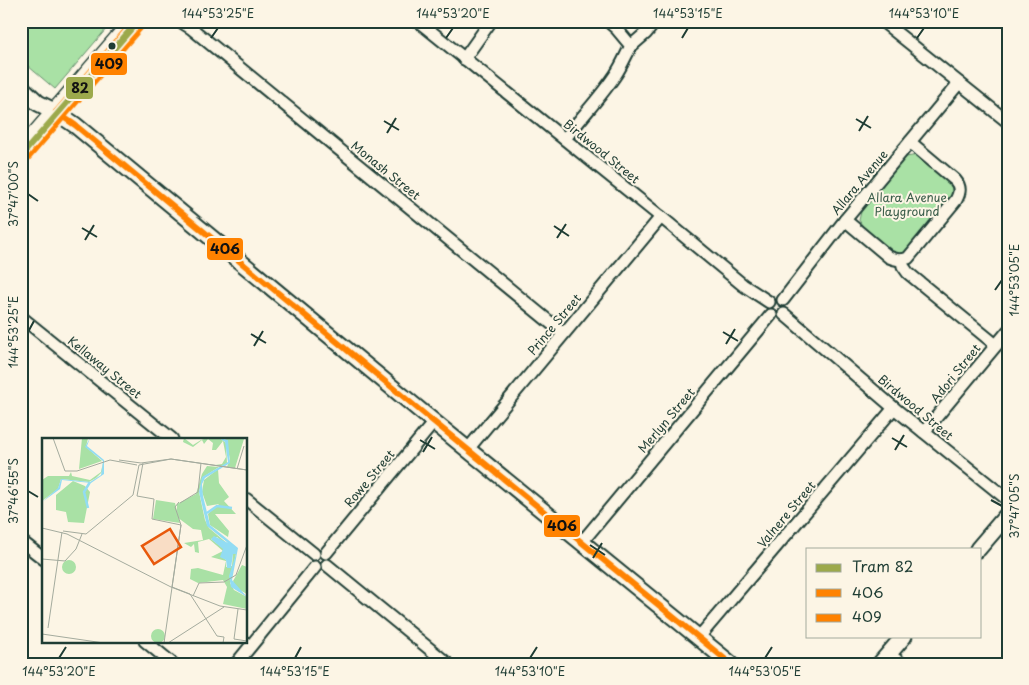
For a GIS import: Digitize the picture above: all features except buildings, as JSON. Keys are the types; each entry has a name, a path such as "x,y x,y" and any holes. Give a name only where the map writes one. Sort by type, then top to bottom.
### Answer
{"main road":[{"path":"21,152 134,21"}],"street":[{"name":"Monash Street","path":"180,21 188,25 563,334"},
{"name":"Birdwood Street","path":"418,21 744,285 769,302"},
{"path":"464,59 491,21"},
{"path":"608,21 631,46"},
{"path":"565,139 578,120 598,99 616,74 631,46 656,21"},
{"path":"882,21 1008,122"},
{"name":"Allara Avenue","path":"783,300 845,220 959,83"},
{"path":"21,88 38,103 56,112 82,131 731,664"},
{"path":"845,220 889,257 895,260 908,258 956,200 960,190 955,180 910,142"},
{"name":"Prince Street","path":"468,449 661,216"},
{"path":"902,260 903,266 908,273 996,345"},
{"path":"777,298 783,300 786,305 786,311 782,316 776,317 771,315 767,310 769,302 777,298"},
{"name":"Birdwood Street","path":"784,314 894,408 1008,500"},
{"name":"Merlyn Street","path":"582,542 771,315"},
{"name":"Kellaway Street","path":"21,317 171,438"},
{"name":"Adori Street","path":"924,432 1008,331"},
{"name":"Valnere Street","path":"698,638 894,408"},
{"name":"Rowe Street","path":"326,553 434,422"},
{"path":"248,501 314,554"},
{"path":"979,548 1006,519"},
{"path":"21,541 42,557"},
{"path":"319,551 326,553 329,558 327,565 321,569 314,567 311,560 314,554 319,551"},
{"path":"327,565 448,664"},
{"path":"236,664 314,567"},
{"path":"902,638 885,659 902,664"},
{"path":"146,642 173,664"}],"green space":[{"path":"21,21 113,21 55,89 21,60"},
{"name":"Allara Avenue Playground","path":"918,155 951,182 952,194 907,251 903,254 895,253 865,230 859,220 861,212 906,157"}],"tram line":[{"name":"82","path":"21,156 138,21"}],"transit line":[{"name":"406","path":"56,112 134,21"},
{"name":"409","path":"28,158 141,27"},
{"name":"406","path":"56,112 75,125 434,422 731,664"}]}
